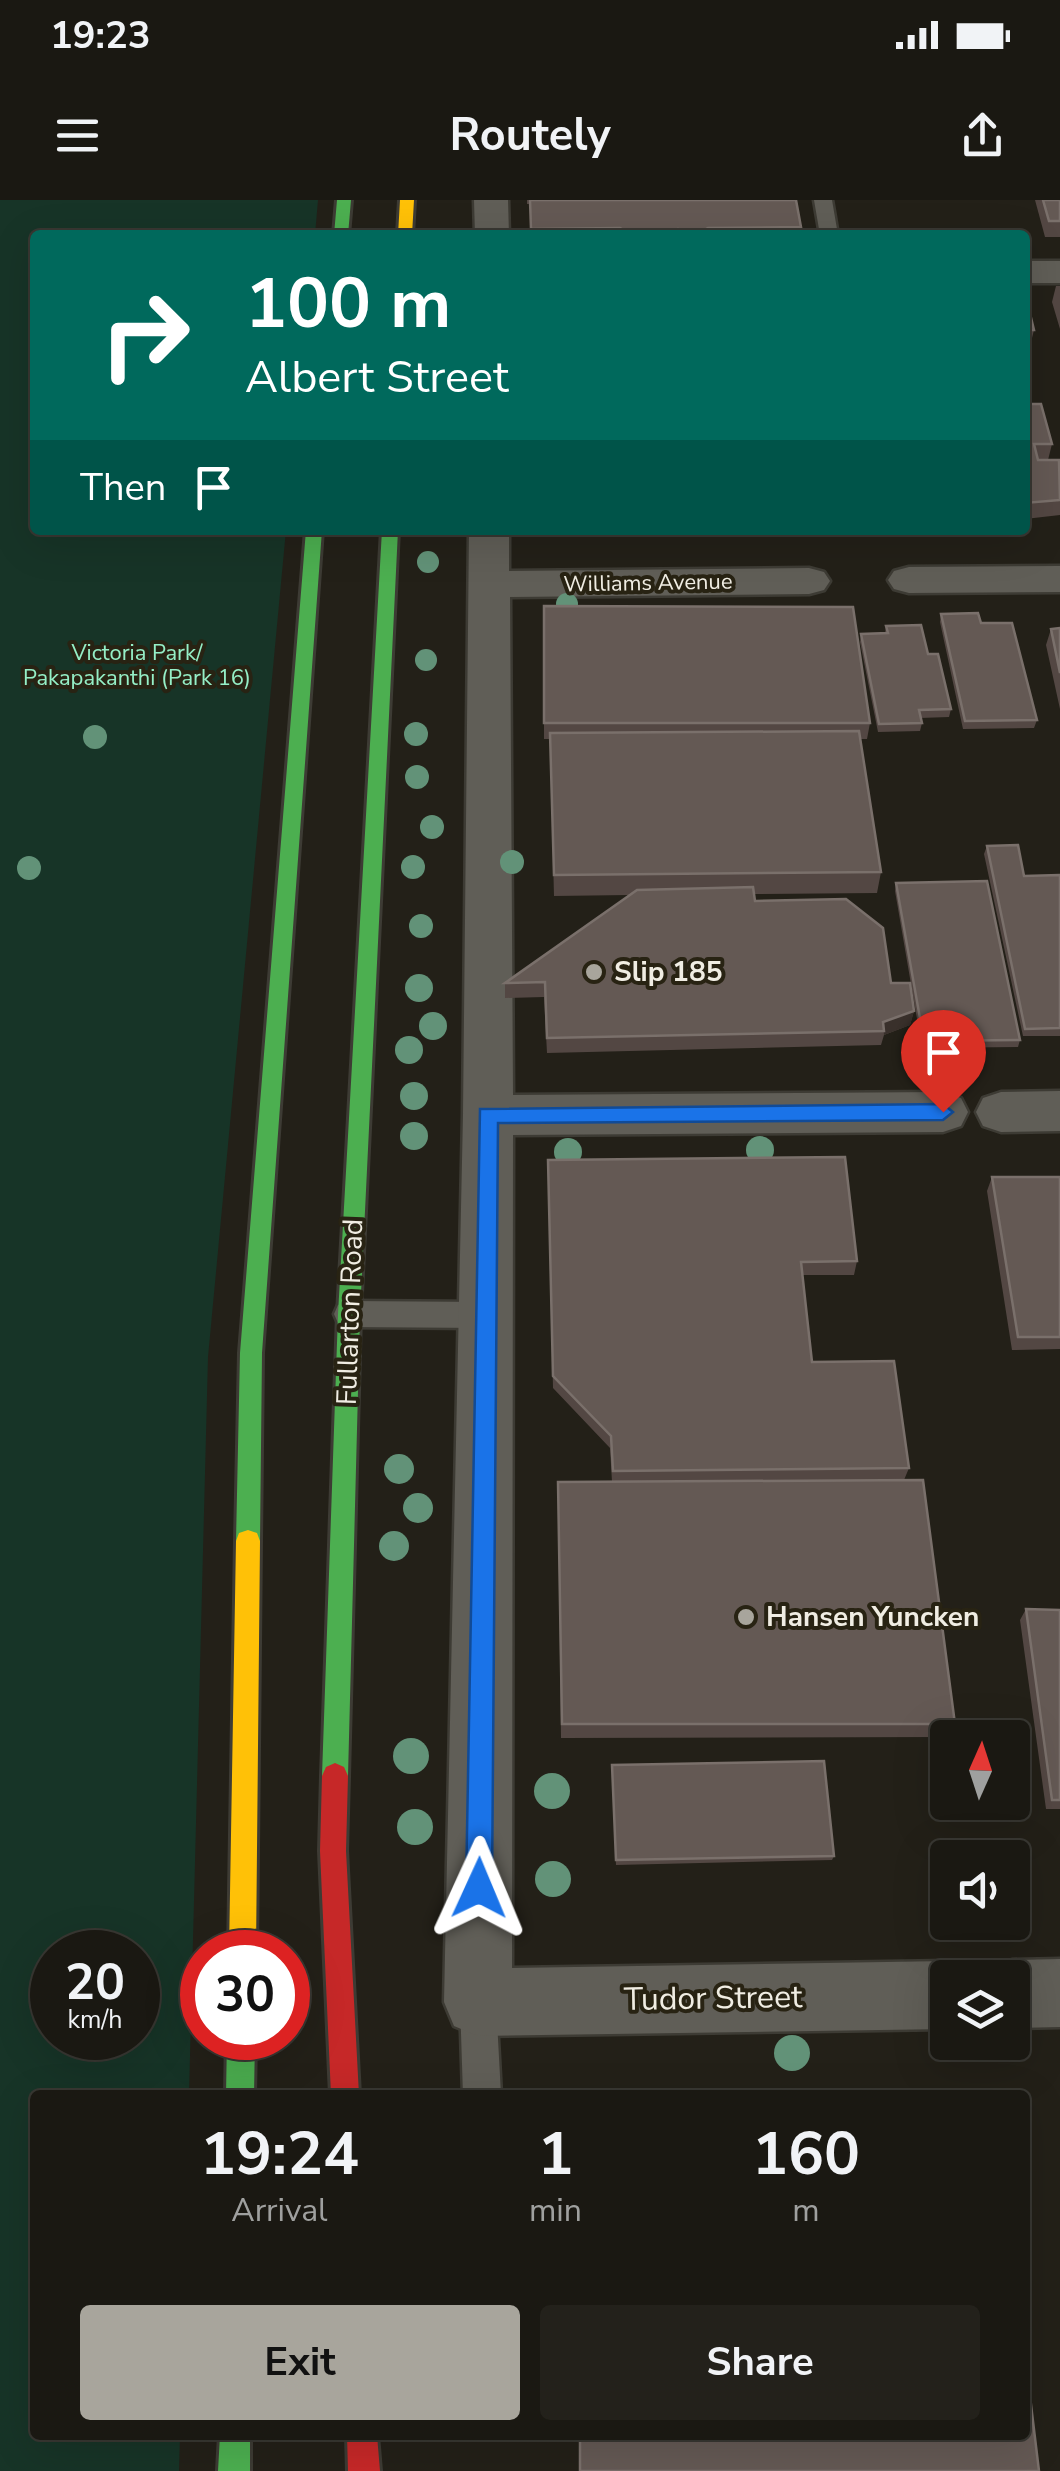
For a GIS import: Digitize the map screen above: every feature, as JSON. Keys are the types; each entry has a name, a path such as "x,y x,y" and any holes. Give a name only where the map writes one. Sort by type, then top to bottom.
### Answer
{"highway":[{"path":"341,230 344,200"},
{"path":"405,230 407,200"},
{"path":"242,1930 251,1353 314,535"},
{"name":"Fullarton Road","path":"345,2090 333,1851 349,1314 390,535"},
{"path":"240,2090 241,2060"},
{"path":"234,2440 234,2471"},
{"path":"362,2440 364,2471"}],"street":[{"path":"490,200 492,230"},
{"path":"1030,272 1060,272"},
{"path":"478,2002 488,1115 488,535"},
{"path":"908,580 1060,579"},
{"name":"Williams Avenue","path":"488,584 808,581"},
{"path":"1000,1112 1060,1111"},
{"path":"488,1115 943,1112"},
{"path":"1030,1994 1060,1994"},
{"name":"Tudor Street","path":"478,2002 930,1995"}],"lane":[{"path":"823,200 828,230"},
{"path":"349,1314 484,1315"},
{"path":"478,2002 482,2090"}],"green space":[{"name":"Victoria Park/ Pakapakanthi (Park 16)","path":"0,200 318,200 315,230 30,230 30,535 286,535 208,1357 193,1930 180,1930 180,2060 190,2060 189,2090 30,2090 30,2440 180,2440 179,2471 0,2471"}],"building":[{"path":"530,200 796,200 801,227 704,230 531,229"},
{"path":"1043,200 1060,200 1060,221 1049,221"},
{"path":"1030,404 1041,404 1052,444 1034,444 1038,460 1059,460 1060,500 1030,503"},
{"path":"544,606 853,607 870,723 544,723"},
{"path":"978,613 981,623 1012,623 1037,720 965,721 941,614"},
{"path":"921,625 928,654 938,654 951,709 919,710 922,723 879,724 861,634 888,633 886,626"},
{"path":"1060,628 1060,673 1051,629"},
{"path":"859,731 881,872 554,875 550,733"},
{"path":"1018,845 1024,876 1060,875 1060,1028 1025,1029 987,846"},
{"path":"987,881 1020,1040 924,1041 896,883"},
{"path":"753,887 755,901 846,899 883,928 891,983 910,983 914,1011 883,1022 884,1031 547,1038 545,982 505,983 637,890"},
{"path":"845,1157 857,1261 801,1262 812,1362 894,1361 909,1468 613,1471 611,1436 553,1376 548,1160"},
{"path":"992,1177 1060,1177 1060,1337 1018,1337"},
{"name":"Hansen Yuncken","path":"923,1480 954,1720 930,1720 930,1724 562,1724 558,1482"},
{"path":"1026,1609 1060,1610 1060,1800 1052,1800"},
{"path":"824,1761 834,1856 616,1860 612,1765"},
{"path":"1030,2396 1039,2471 580,2471 580,2440 1030,2440"}],"traffic: fast":[{"path":"341,230 344,200"},
{"path":"248,1541 251,1353 314,535"},
{"path":"335,1776 349,1314 390,535"},
{"path":"240,2090 241,2060"},
{"path":"234,2471 235,2440"}],"traffic: slow":[{"path":"405,230 407,200"},
{"path":"242,1930 248,1541"}],"traffic: jam":[{"path":"335,1776 333,1851 345,2090"},
{"path":"362,2440 364,2471"}],"place":[{"name":"Slip 185","path":"594,972"},
{"name":"Hansen Yuncken","path":"746,1617"}],"route":[{"path":"479,1888 488,1115 943,1112"}]}
